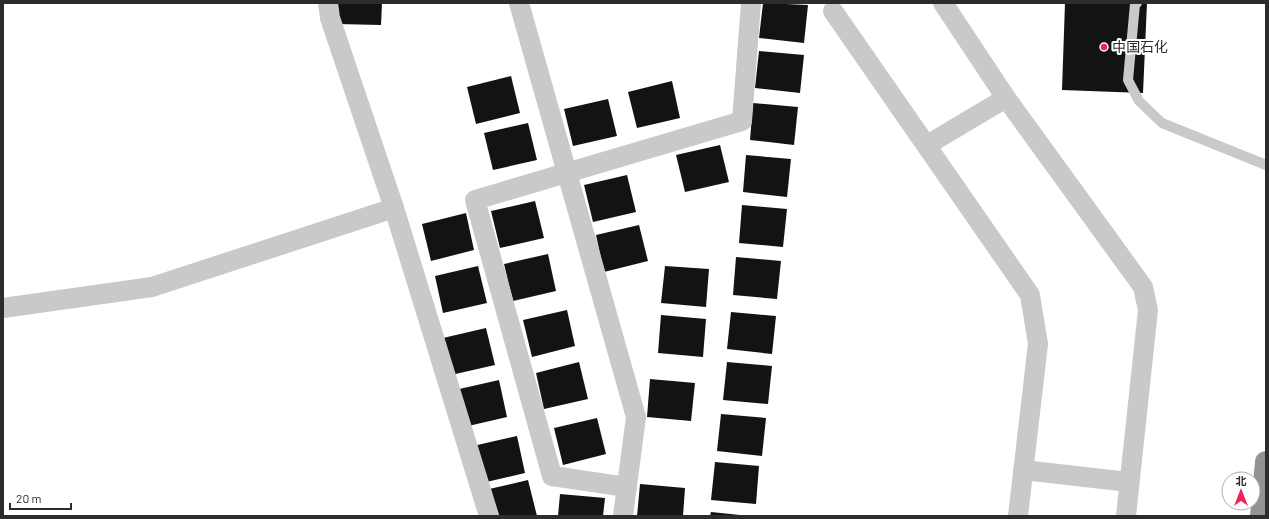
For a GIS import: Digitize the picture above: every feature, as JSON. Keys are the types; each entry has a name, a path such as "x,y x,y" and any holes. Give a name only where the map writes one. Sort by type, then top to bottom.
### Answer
{"highway":[{"path":"1261,516 1266,462"}],"street":[{"path":"328,3 330,18 394,208 489,516"},
{"path":"519,3 636,417 623,516"},
{"path":"627,487 552,476 475,200 742,121 751,3"},
{"path":"943,3 1006,98 1143,287 1148,310 1126,516"},
{"path":"833,11 1030,295 1038,344 1018,516"},
{"path":"927,145 1006,98"},
{"path":"3,308 152,287 394,208"},
{"path":"1023,470 1129,482"}],"lane":[{"path":"1137,3 1135,4 1128,80 1139,101 1162,123 1266,165"}],"building":[{"path":"337,3 382,3 381,25 337,24"},
{"path":"763,3 808,5 804,43 759,38"},
{"name":"中国石化","path":"1065,3 1147,3 1143,93 1062,90"},
{"path":"759,51 804,55 800,93 755,88"},
{"path":"511,76 520,113 476,124 467,87"},
{"path":"672,81 680,118 637,128 628,92"},
{"path":"608,99 617,136 573,146 564,109"},
{"path":"753,103 798,107 794,145 750,140"},
{"path":"528,123 537,160 493,170 484,133"},
{"path":"720,145 729,182 685,192 676,155"},
{"path":"746,155 791,159 787,197 743,192"},
{"path":"627,175 636,212 593,222 584,185"},
{"path":"535,201 544,238 500,248 491,211"},
{"path":"742,205 787,209 783,247 739,243"},
{"path":"466,213 474,250 431,261 422,224"},
{"path":"639,225 648,261 604,272 596,235"},
{"path":"548,254 556,291 513,301 504,264"},
{"path":"736,257 781,261 777,299 733,295"},
{"path":"478,266 487,303 443,313 435,276"},
{"path":"665,266 709,269 706,307 661,303"},
{"path":"567,310 575,346 532,357 523,320"},
{"path":"731,312 776,316 772,354 727,349"},
{"path":"661,315 706,319 703,357 658,353"},
{"path":"486,328 495,365 451,375 443,338"},
{"path":"579,362 588,399 544,409 536,373"},
{"path":"727,362 772,366 768,404 723,400"},
{"path":"650,379 695,383 691,421 647,417"},
{"path":"499,380 507,417 464,427 455,390"},
{"path":"721,414 766,418 762,456 717,451"},
{"path":"597,418 606,454 563,465 554,428"},
{"path":"517,436 525,473 482,483 473,446"},
{"path":"715,462 759,466 756,504 711,500"},
{"path":"528,480 537,516 491,516 485,490"},
{"path":"640,484 685,488 683,516 637,516"},
{"path":"560,494 605,498 603,516 558,516"},
{"path":"711,512 740,515 740,516 710,516"}],"place":[{"name":"中国石化","path":"1104,47"}]}
